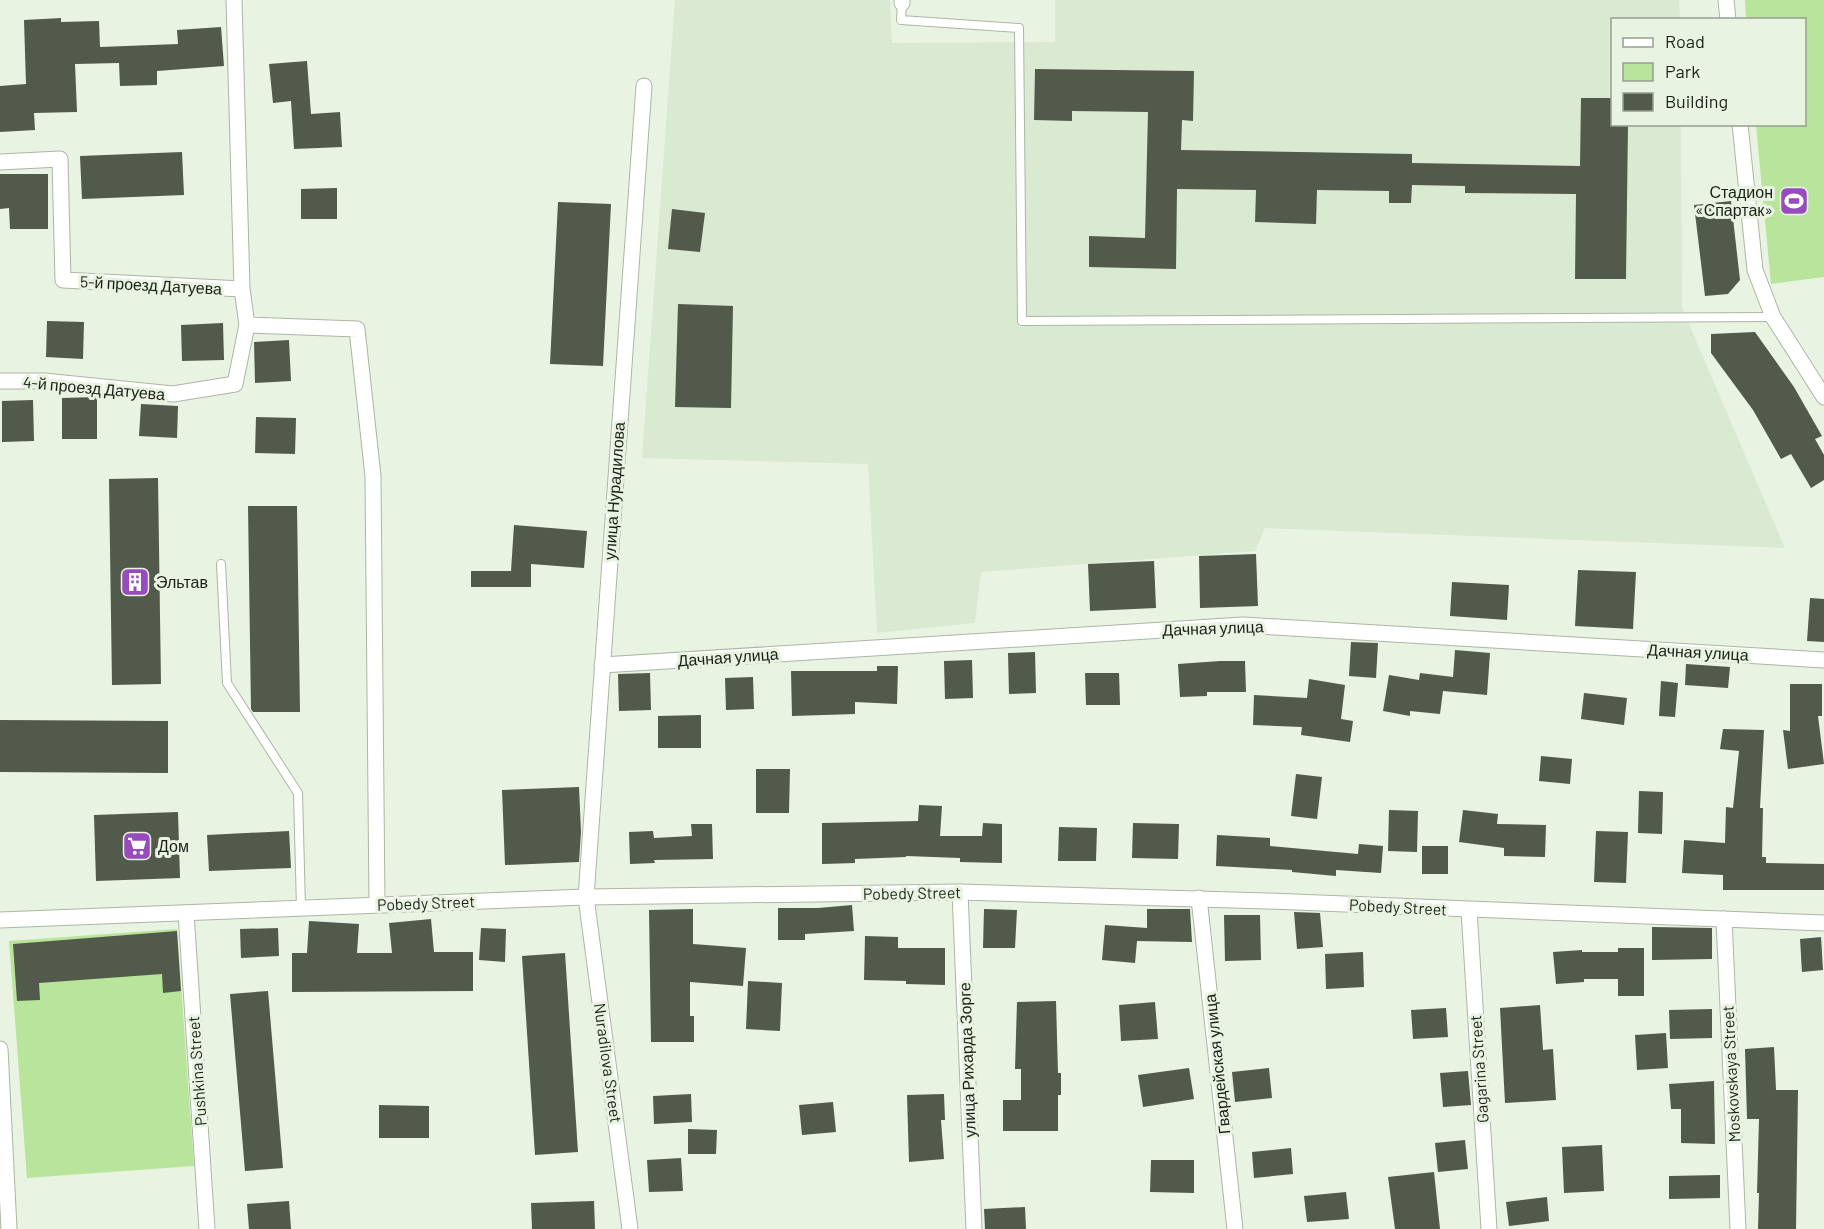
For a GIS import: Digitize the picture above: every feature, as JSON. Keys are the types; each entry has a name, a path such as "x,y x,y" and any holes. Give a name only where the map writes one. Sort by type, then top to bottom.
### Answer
{"street":[{"path":"234,0 242,289 247,325 357,329 373,476 377,905"},
{"path":"1726,0 1728,18"},
{"name":"улица Нурадилова","path":"586,897 644,86"},
{"path":"1740,126 1755,270 1773,317 1823,392"},
{"name":"5-й проезд Датуева","path":"0,162 60,159 63,280 242,289"},
{"name":"4-й проезд Датуева","path":"0,381 44,381 173,394 235,384 247,325"},
{"name":"Дачная улица","path":"602,665 1243,625 1824,660"},
{"name":"Pobedy Street","path":"0,920 586,897 960,892 1199,898 1824,923"},
{"name":"улица Рихарда Зорге","path":"960,892 974,1229"},
{"name":"Nuradilova Street","path":"586,897 630,1229"},
{"name":"Гвардейская улица","path":"1199,898 1235,1229"},
{"name":"Gagarina Street","path":"1469,910 1489,1229"},
{"name":"Pushkina Street","path":"186,913 207,1229"},
{"name":"Moskovskaya Street","path":"1724,920 1738,1229"},
{"path":"0,1049 9,1229"}],"lane":[{"path":"902,2 901,21 1018,28 1022,321 1773,317"},
{"path":"221,564 227,683 298,793 301,908"}],"shaded area":[{"path":"675,0 890,0 892,43 1055,42 1055,0 1679,0 1680,18 1611,18 1611,126 1681,126 1682,308 1785,548 1265,528 1255,551 981,572 975,623 877,633 868,464 642,458"}],"green space":[{"name":"Стадион «Спартак»","path":"1745,0 1824,0 1824,277 1771,284 1756,126 1806,126 1806,18 1746,18"},
{"path":"177,929 194,1166 27,1178 9,941"}],"building":[{"path":"61,18 61,22 99,21 100,47 178,44 177,30 221,27 224,66 157,71 157,85 120,86 119,63 75,64 77,112 34,113 35,130 0,132 0,86 26,84 24,20"},
{"path":"307,61 311,114 340,112 342,147 294,149 291,101 273,103 269,64"},
{"path":"1035,69 1194,71 1193,121 1182,120 1181,150 1412,154 1412,163 1580,166 1581,98 1611,98 1611,126 1628,126 1626,279 1575,279 1576,194 1465,193 1465,186 1412,185 1411,203 1389,203 1389,191 1317,190 1316,224 1255,222 1256,190 1177,189 1176,269 1089,267 1089,236 1145,238 1148,112 1072,111 1072,121 1034,120"},
{"path":"182,152 184,195 82,199 80,156"},
{"path":"0,174 48,174 48,229 10,229 9,208 0,209"},
{"path":"337,188 337,219 301,219 301,189"},
{"path":"1731,201 1740,280 1728,294 1705,296 1694,205"},
{"path":"558,202 611,204 603,366 550,364"},
{"path":"672,209 705,213 700,252 668,249"},
{"path":"678,304 733,306 731,408 675,407"},
{"path":"47,321 84,322 83,359 46,357"},
{"path":"223,323 224,360 182,361 181,325"},
{"path":"1755,332 1794,387 1822,436 1815,439 1824,455 1824,480 1811,488 1791,454 1781,459 1753,410 1711,353 1711,334"},
{"path":"289,340 291,381 255,383 254,342"},
{"path":"97,397 97,439 62,439 62,398"},
{"path":"33,400 34,441 2,442 2,401"},
{"path":"141,404 178,406 177,438 139,436"},
{"path":"256,417 296,418 295,454 255,453"},
{"name":"Эльтав","path":"158,478 161,684 112,685 109,479"},
{"path":"248,506 297,506 300,712 253,712 251,709"},
{"path":"514,525 587,531 584,568 531,564 531,587 471,587 471,571 511,571"},
{"path":"1256,554 1258,606 1200,608 1199,556"},
{"path":"1154,561 1156,608 1090,611 1088,564"},
{"path":"1578,570 1636,572 1633,629 1575,626"},
{"path":"1452,582 1509,585 1507,620 1450,616"},
{"path":"1810,598 1824,599 1824,642 1807,641"},
{"path":"1351,642 1378,643 1376,678 1349,676"},
{"path":"1455,650 1490,653 1487,695 1443,691 1440,714 1410,711 1410,716 1383,711 1389,675 1419,680 1420,673 1453,677"},
{"path":"1035,652 1036,693 1009,694 1008,653"},
{"path":"972,660 973,698 945,699 944,661"},
{"path":"1245,661 1246,692 1207,692 1207,696 1180,697 1178,664"},
{"path":"1686,664 1730,667 1728,688 1685,685"},
{"path":"877,666 898,666 897,704 855,702 855,714 792,716 791,671 877,671"},
{"path":"650,673 651,710 619,711 618,674"},
{"path":"1085,673 1119,673 1120,705 1086,705"},
{"path":"753,677 754,709 726,710 725,678"},
{"path":"1309,679 1345,685 1341,719 1353,721 1350,742 1301,735 1302,727 1253,725 1254,695 1307,698"},
{"path":"1661,681 1678,683 1675,717 1659,716"},
{"path":"1790,684 1822,684 1822,716 1818,716 1824,764 1788,769 1783,730 1790,731"},
{"path":"1584,693 1627,698 1624,725 1581,719"},
{"path":"701,715 701,748 658,748 658,716"},
{"path":"0,720 168,721 168,773 0,772"},
{"path":"1723,729 1764,730 1760,808 1763,808 1762,857 1766,857 1766,863 1824,864 1824,890 1723,890 1723,875 1682,873 1684,840 1725,843 1726,807 1733,808 1739,751 1720,749"},
{"path":"1541,756 1572,759 1570,784 1539,781"},
{"path":"756,769 790,769 789,813 756,813"},
{"path":"1296,774 1322,777 1317,819 1291,816"},
{"path":"579,787 581,832 579,862 505,865 502,790"},
{"path":"1639,791 1663,792 1662,834 1638,833"},
{"path":"919,805 942,806 940,836 982,836 983,823 1002,824 1002,863 960,862 960,858 906,856 855,859 855,863 822,864 822,823 918,821"},
{"path":"1389,810 1418,811 1417,852 1388,851"},
{"path":"1463,810 1498,814 1497,824 1546,825 1545,857 1504,856 1504,848 1459,842"},
{"name":"Дом","path":"178,812 180,878 96,881 94,815"},
{"path":"1133,823 1179,824 1178,859 1132,858"},
{"path":"691,824 712,824 713,859 654,860 655,863 630,864 629,832 653,831 654,838 692,836"},
{"path":"1059,827 1097,828 1096,861 1058,861"},
{"path":"289,831 291,868 209,871 207,835"},
{"path":"1596,831 1628,832 1626,883 1594,882"},
{"path":"1217,835 1270,838 1270,846 1358,854 1359,844 1383,846 1381,873 1336,870 1336,876 1292,872 1292,870 1216,866"},
{"path":"1422,846 1448,846 1448,874 1422,874"},
{"path":"852,905 854,931 805,934 805,940 778,940 778,908"},
{"path":"693,909 693,944 746,948 743,986 690,982 690,1016 694,1016 694,1042 651,1042 649,910"},
{"path":"984,909 1017,910 1015,948 983,948"},
{"path":"1147,909 1190,909 1192,942 1137,941 1135,963 1102,960 1105,925 1147,928"},
{"path":"1294,912 1320,913 1323,947 1297,949"},
{"path":"1224,915 1260,915 1261,960 1225,961"},
{"path":"431,919 434,952 473,952 473,991 292,992 292,953 307,953 309,921 359,924 357,953 392,953 389,923"},
{"path":"1652,927 1712,928 1712,959 1652,960"},
{"path":"278,928 279,956 241,958 240,929"},
{"path":"481,928 506,929 505,962 479,960"},
{"path":"177,931 181,991 163,993 162,974 39,983 40,1000 17,1001 13,944"},
{"path":"865,936 898,937 898,948 945,948 945,985 864,980"},
{"path":"1821,937 1823,970 1802,972 1800,939"},
{"path":"1618,948 1644,948 1644,996 1618,996 1618,979 1584,979 1584,982 1556,984 1553,952 1582,950 1582,952 1618,952"},
{"path":"1363,952 1364,987 1326,989 1325,954"},
{"path":"565,953 578,1152 535,1155 522,956"},
{"path":"748,981 782,983 780,1031 746,1029"},
{"path":"268,991 283,1168 245,1171 230,994"},
{"path":"1056,1001 1058,1073 1061,1073 1061,1095 1058,1095 1058,1131 1003,1131 1003,1100 1021,1100 1021,1069 1015,1069 1017,1002"},
{"path":"1155,1002 1158,1039 1121,1041 1119,1005"},
{"path":"1540,1005 1543,1050 1553,1049 1556,1100 1505,1103 1500,1008"},
{"path":"1446,1008 1448,1037 1413,1039 1411,1010"},
{"path":"1712,1009 1712,1038 1670,1039 1669,1010"},
{"path":"1666,1033 1668,1068 1637,1070 1635,1035"},
{"path":"1774,1047 1776,1090 1798,1090 1796,1229 1758,1229 1759,1119 1747,1119 1745,1049"},
{"path":"1189,1068 1194,1099 1143,1107 1138,1075"},
{"path":"1269,1068 1272,1098 1235,1102 1232,1072"},
{"path":"1468,1071 1471,1105 1443,1107 1440,1073"},
{"path":"1714,1081 1715,1144 1681,1143 1681,1109 1671,1109 1669,1084"},
{"path":"691,1094 692,1122 654,1124 653,1096"},
{"path":"944,1094 945,1120 941,1120 944,1159 909,1162 907,1095"},
{"path":"833,1102 836,1132 802,1135 799,1105"},
{"path":"379,1105 429,1106 429,1138 379,1138"},
{"path":"688,1129 717,1130 716,1154 688,1154"},
{"path":"1465,1140 1468,1169 1438,1172 1435,1143"},
{"path":"1602,1145 1604,1191 1564,1193 1562,1147"},
{"path":"1291,1148 1293,1174 1254,1178 1252,1152"},
{"path":"681,1158 683,1191 649,1192 647,1160"},
{"path":"1151,1160 1194,1160 1194,1193 1150,1192"},
{"path":"1434,1172 1440,1229 1395,1229 1388,1177"},
{"path":"1720,1175 1720,1198 1669,1199 1669,1176"},
{"path":"1346,1192 1349,1219 1307,1222 1304,1196"},
{"path":"1547,1197 1549,1221 1509,1226 1506,1202"},
{"path":"289,1201 291,1229 249,1229 247,1204"},
{"path":"594,1201 595,1229 532,1229 531,1203"},
{"path":"1025,1207 1026,1229 985,1229 984,1209"}],"place":[{"name":"Стадион «Спартак»","path":"1794,201"},
{"name":"Эльтав","path":"135,582"},
{"name":"Дом","path":"137,846"}]}
